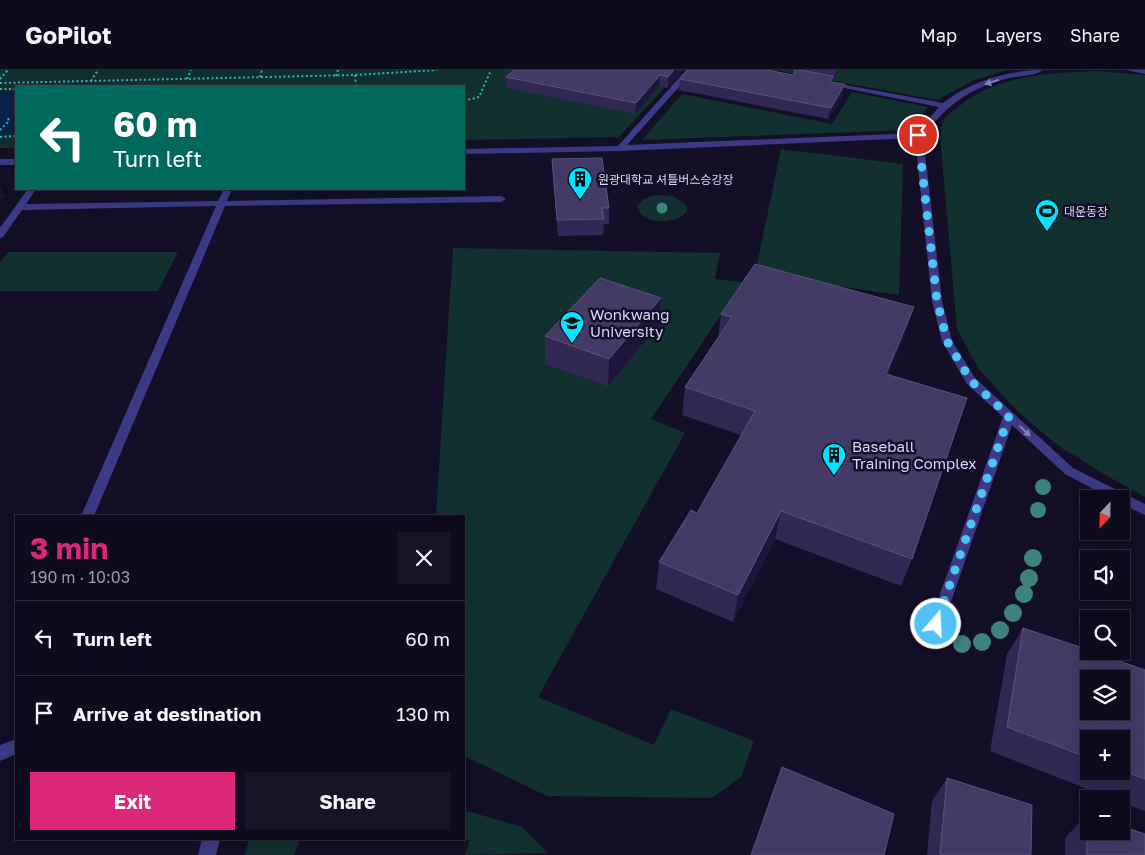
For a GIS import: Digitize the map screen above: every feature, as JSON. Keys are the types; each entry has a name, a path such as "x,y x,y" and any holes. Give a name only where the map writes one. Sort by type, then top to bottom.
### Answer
{"street":[{"path":"620,148 690,70"},
{"path":"465,152 620,148 918,135 945,106 982,85 1021,72 1039,70"},
{"path":"1130,70 1145,72"},
{"path":"822,83 945,106"},
{"path":"918,135 937,301 947,341 971,381 1069,471 1145,510"},
{"path":"0,162 15,162"},
{"path":"0,235 31,190"},
{"path":"87,515 228,190"},
{"path":"19,207 501,199"},
{"path":"936,624 1009,416"},
{"path":"0,753 15,746"},
{"path":"207,855 211,840"}],"path":[{"path":"0,79 8,70"},
{"path":"91,81 98,70"},
{"path":"187,79 191,70"},
{"path":"260,78 262,70"},
{"path":"336,76 338,70"},
{"path":"0,83 336,76 437,70"},
{"path":"465,101 479,98 491,70"},
{"path":"355,75 356,85"},
{"path":"0,89 15,88"},
{"path":"0,130 9,121 7,116"},
{"path":"0,137 15,136"}],"green space":[{"path":"0,70 681,70 619,137 465,140 465,85 15,85 15,148 0,148"},
{"path":"775,70 1007,70 972,81 937,100"},
{"name":"대운동장","path":"1096,71 1145,75 1145,497 1056,444 1018,412 978,368 957,329 940,136 945,117 972,97 1005,82 1041,75"},
{"path":"852,92 928,107 909,130 642,140 682,94 832,124"},
{"path":"781,149 903,164 899,295 755,274"},
{"path":"656,195 672,196 684,203 687,211 682,216 668,221 652,220 645,217 640,213 637,206 643,199"},
{"path":"453,248 720,253 715,279 743,282 651,419 685,433 538,697 654,745 671,709 754,741 741,777 712,798 547,796 465,756 465,515 436,515"},
{"path":"8,252 178,252 158,291 0,291 0,263"},
{"path":"465,810 522,827 548,853 465,855 470,840 465,839"},
{"path":"249,840 300,840 294,855 245,855"}],"water":[{"path":"0,91 15,91 15,134 0,135"}],"building":[{"path":"514,70 674,70 668,77 660,75 636,103 506,77"},
{"path":"688,70 767,70 793,75 795,70 800,70 833,76 830,82 845,84 831,108 680,79"},
{"name":"원광대학교 셔틀버스승강장","path":"602,158 609,208 602,208 604,219 557,220 552,159"},
{"path":"755,264 914,307 886,374 967,398 912,559 781,511 738,595 659,562 691,510 697,513 755,411 685,387 732,317 721,314"},
{"path":"600,278 661,298 609,359 545,336"},
{"path":"1023,628 1080,647 1080,660 1117,660 1145,670 1145,779 1130,773 1130,730 1080,730 1080,755 1007,727"},
{"path":"782,767 894,814 884,855 751,855"},
{"path":"947,778 1032,805 1031,855 940,854"},
{"path":"1130,829 1145,834 1145,855 1087,855 1087,840 1130,840"}],"place":[{"name":"원광대학교 셔틀버스승강장","path":"580,200"},
{"name":"대운동장","path":"1047,232"},
{"name":"Wonkwang University","path":"572,344"},
{"name":"Baseball Training Complex","path":"834,476"}],"route":[{"path":"918,135 937,301 947,341 971,381 1009,416 936,624"}]}
